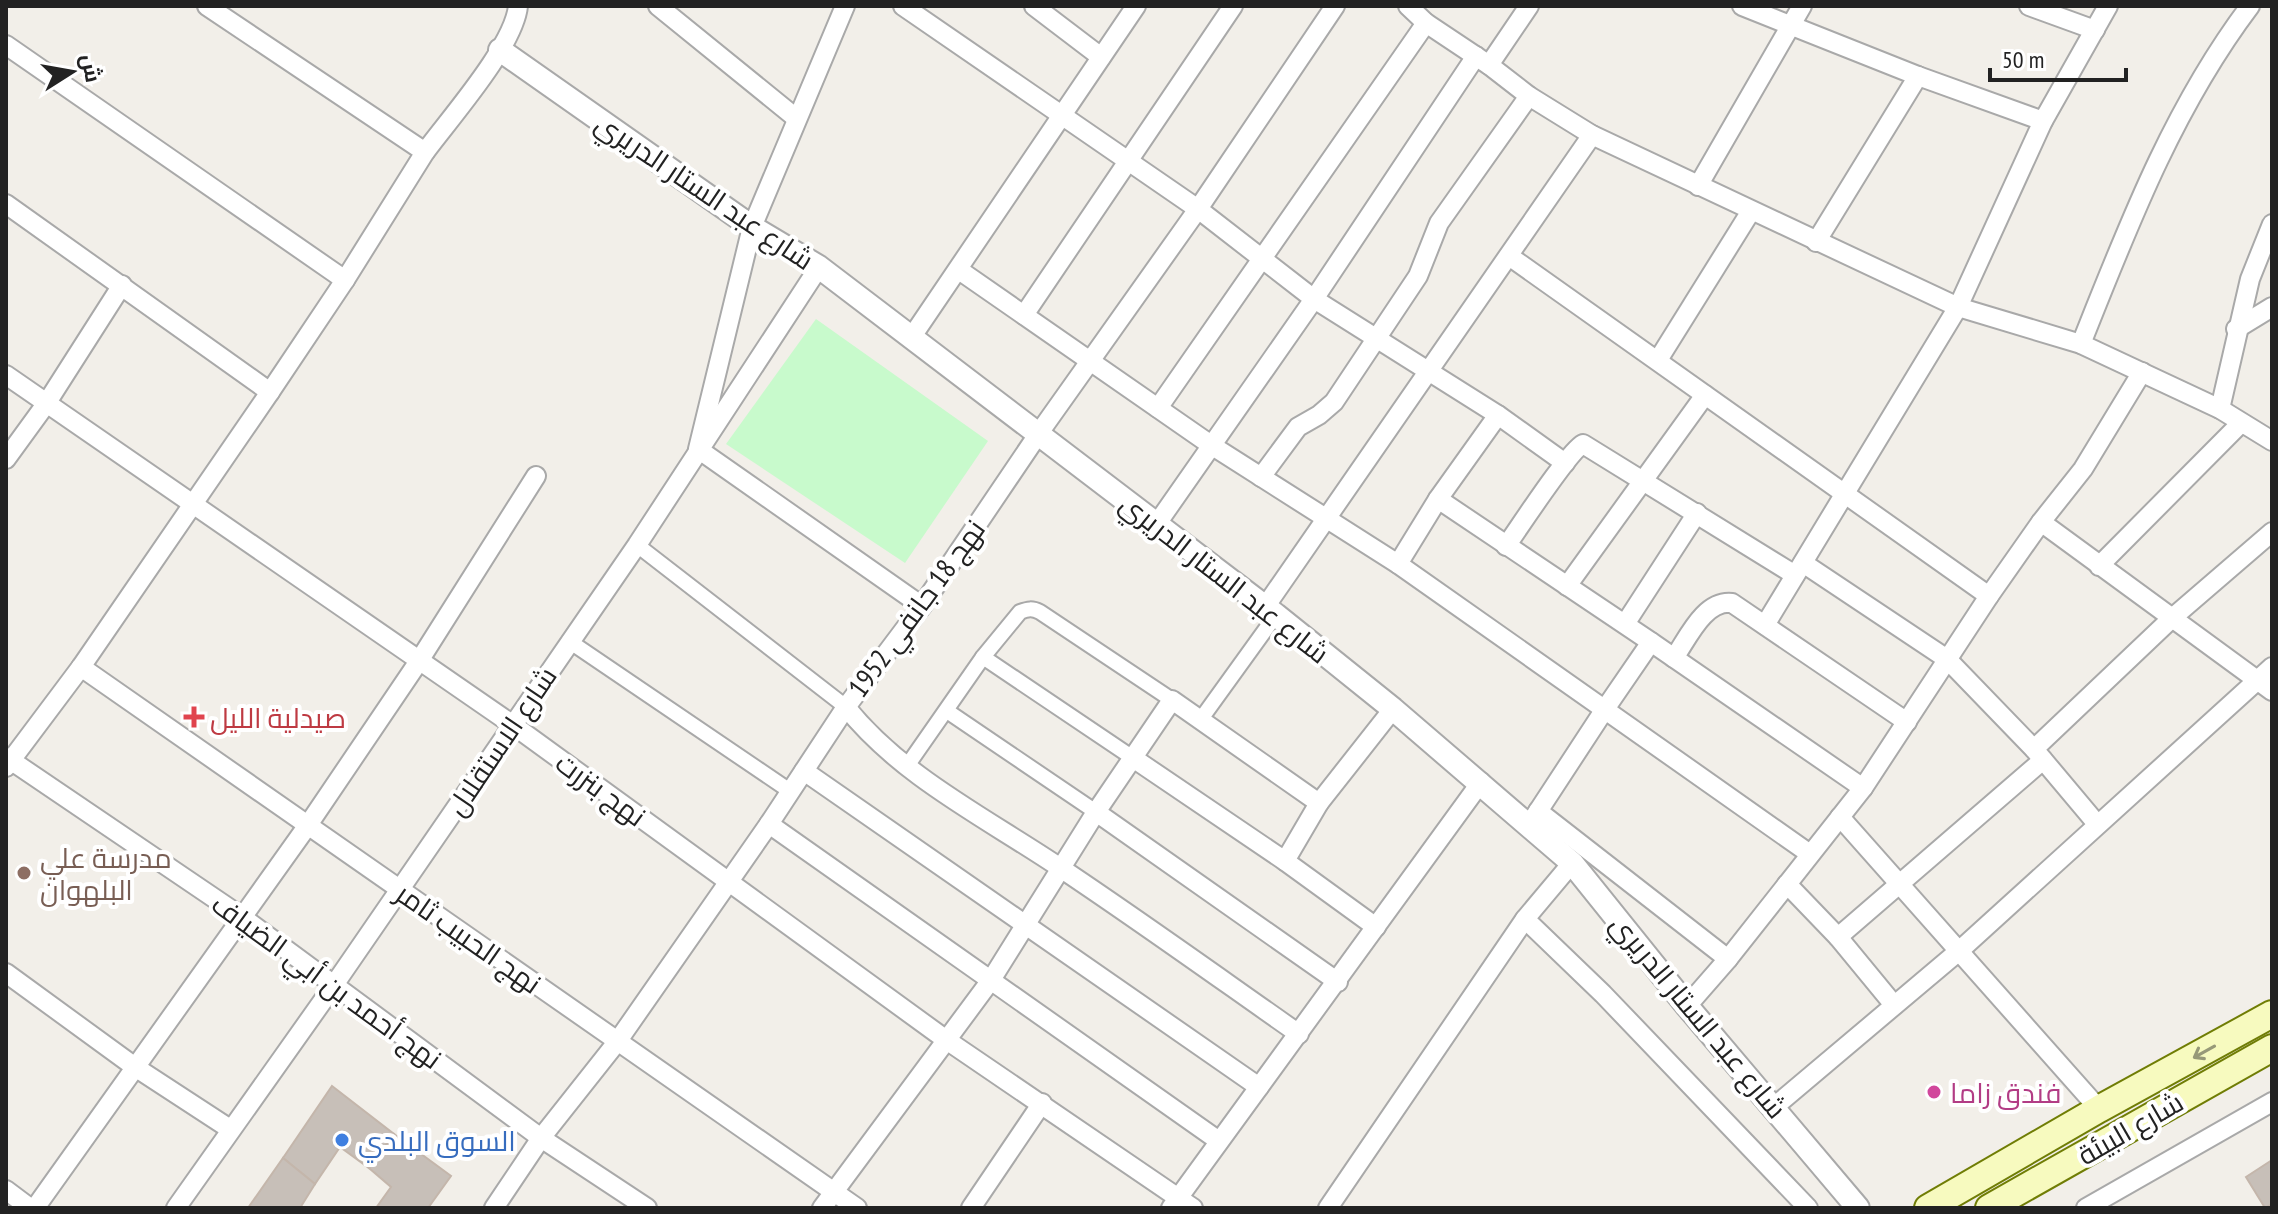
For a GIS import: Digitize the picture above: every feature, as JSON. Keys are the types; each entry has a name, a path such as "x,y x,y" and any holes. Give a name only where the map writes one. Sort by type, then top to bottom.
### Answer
{"main road":[{"path":"1928,1208 2272,1014"},
{"name":"شارع البيئة","path":"1991,1208 2272,1048"},
{"path":"2159,1076 2174,1102"},
{"path":"1972,1182 1991,1208"}],"street":[{"path":"207,6 425,152"},
{"path":"8,762 81,667 270,392 425,152 500,50 517,17 518,6"},
{"path":"681,25 688,6"},
{"path":"845,6 752,227 698,449 922,606"},
{"path":"903,6 1198,209 1314,299 1498,415 1565,463"},
{"path":"1034,6 1101,57"},
{"path":"911,338 1136,6"},
{"path":"1024,315 1233,6"},
{"name":"نهج 18 جانفي 1952","path":"494,1208 541,1138 617,1042 729,882 846,707 922,606 1335,6"},
{"path":"1156,525 1482,61 1529,6"},
{"path":"1742,6 1918,76 2043,121"},
{"path":"1698,186 1802,6"},
{"path":"2029,6 2095,30"},
{"path":"1765,625 1958,307 2043,121 2108,6"},
{"path":"2081,344 2139,197 2186,101 2221,44 2250,6"},
{"path":"664,8 796,118"},
{"path":"1158,408 1262,259 1417,12 1529,96 1592,135 1958,307 2081,344 2220,409 2241,423 2268,433"},
{"path":"6,45 345,280"},
{"name":"شارع عبد الستار الدريري","path":"500,50 752,227 819,267 1270,611 1481,782 1534,818 1687,1006 1858,1208"},
{"path":"1816,242 1918,76"},
{"path":"1261,477 1298,427 1334,402 1423,267 1439,223 1529,96"},
{"path":"1201,719 1326,519 1592,135"},
{"path":"6,204 270,392"},
{"path":"1658,360 1751,211"},
{"path":"2220,409 2250,279 2272,224"},
{"path":"1509,256 1989,596"},
{"name":"شارع الاستقلال","path":"176,1208 334,985 637,545 819,267"},
{"path":"959,270 1211,445 1398,564 1810,854"},
{"path":"6,459 46,404 122,285"},
{"path":"2236,329 2272,307"},
{"path":"1687,1006 1863,788 1989,596 2083,469 2142,372"},
{"name":"نهج بنزرت","path":"6,375 513,725 945,1039 1042,1103 1181,1204"},
{"path":"1567,586 1705,395"},
{"path":"1398,564 1438,499 1498,415"},
{"path":"2099,566 2241,423"},
{"path":"1506,546 1577,447 1586,445 1947,659 2038,754 2097,824"},
{"path":"6,1190 33,1208 308,825 419,661 536,476"},
{"path":"1438,499 1863,788"},
{"path":"1625,624 1697,513"},
{"path":"2041,522 2265,686"},
{"path":"1838,937 2038,754 2171,619 2272,532"},
{"path":"637,545 846,707 861,726 907,766 1061,868 1299,1034"},
{"path":"1674,658 1705,614 1720,603 1732,603 1907,722"},
{"path":"907,766 983,657 1020,612 1033,608 1201,719 1319,803"},
{"path":"569,641 790,791"},
{"path":"1651,642 1534,818 1728,959"},
{"path":"983,657 1285,861 1376,927"},
{"name":"نهج الحبيب ثامر","path":"81,667 857,1208"},
{"path":"1774,1107 1959,951 2097,824 2265,686 2272,667"},
{"path":"822,1208 991,980 1096,812 1172,700"},
{"path":"1285,861 1319,803 1393,709"},
{"path":"947,711 1338,982"},
{"name":"نهج أحمد بن أبي الضياف","path":"8,762 242,917 541,1138 647,1208"},
{"path":"804,771 1259,1087"},
{"path":"1181,1204 1219,1141 1481,782"},
{"path":"1840,817 2099,1109"},
{"path":"769,824 1219,1141"},
{"path":"1328,1208 1525,919 1572,863"},
{"path":"1787,884 1838,937 1894,1005"},
{"path":"1525,919 1603,994 1808,1208"},
{"path":"6,973 135,1067 230,1129"},
{"path":"2086,1208 2272,1102"},
{"path":"971,1208 1042,1103"}],"green space":[{"path":"816,319 988,441 905,563 726,444"}],"building":[{"name":"السوق البلدي","path":"332,1086 394,1134 369,1168 340,1147 315,1184 283,1158"},
{"name":"السوق البلدي","path":"394,1134 451,1176 428,1208 376,1208 391,1187 369,1168"},
{"name":"السوق البلدي","path":"283,1158 315,1184 300,1208 248,1208"},
{"path":"2272,1160 2272,1204 2265,1208 2246,1177"}],"place":[{"name":"صيدلية الليل","path":"194,717"},
{"name":"مدرسة علي البلهوان","path":"24,873"},
{"name":"فندق زاما","path":"1934,1092"},
{"name":"السوق البلدي","path":"342,1140"}]}
